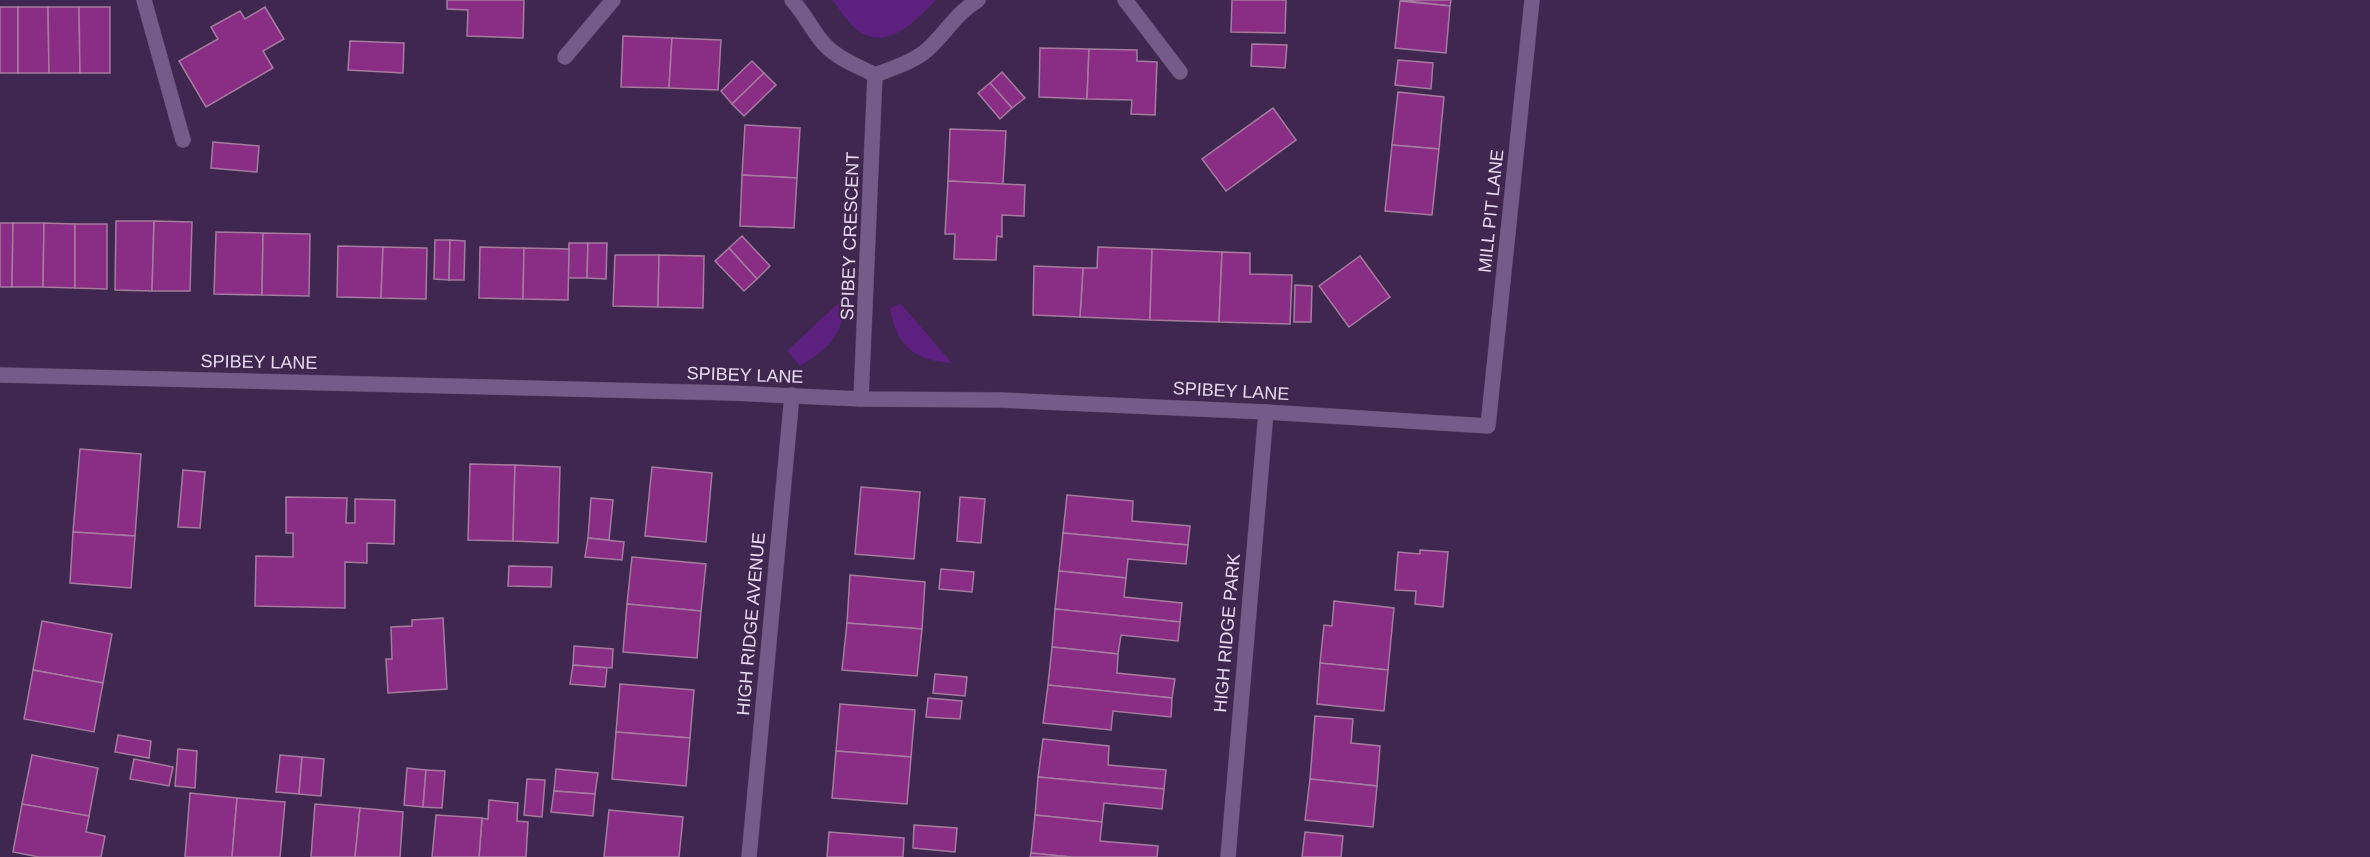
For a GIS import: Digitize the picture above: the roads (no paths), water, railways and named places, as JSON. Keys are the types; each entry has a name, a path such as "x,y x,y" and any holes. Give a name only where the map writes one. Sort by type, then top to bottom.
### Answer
{"street":[{"path":"144,0 183,140"},
{"path":"565,57 613,0"},
{"path":"792,0 808,19 821,40 838,56 875,75 906,63 927,50 962,10 978,0"},
{"path":"1125,0 1180,72"},
{"name":"MILL PIT LANE","path":"1488,426 1532,0"},
{"name":"SPIBEY CRESCENT","path":"861,399 875,75"},
{"name":"SPIBEY LANE","path":"0,375 792,395 861,399 1001,400 1266,412 1488,426"},
{"name":"HIGH RIDGE AVENUE","path":"749,857 792,395"},
{"name":"HIGH RIDGE PARK","path":"1228,857 1266,412"}]}
